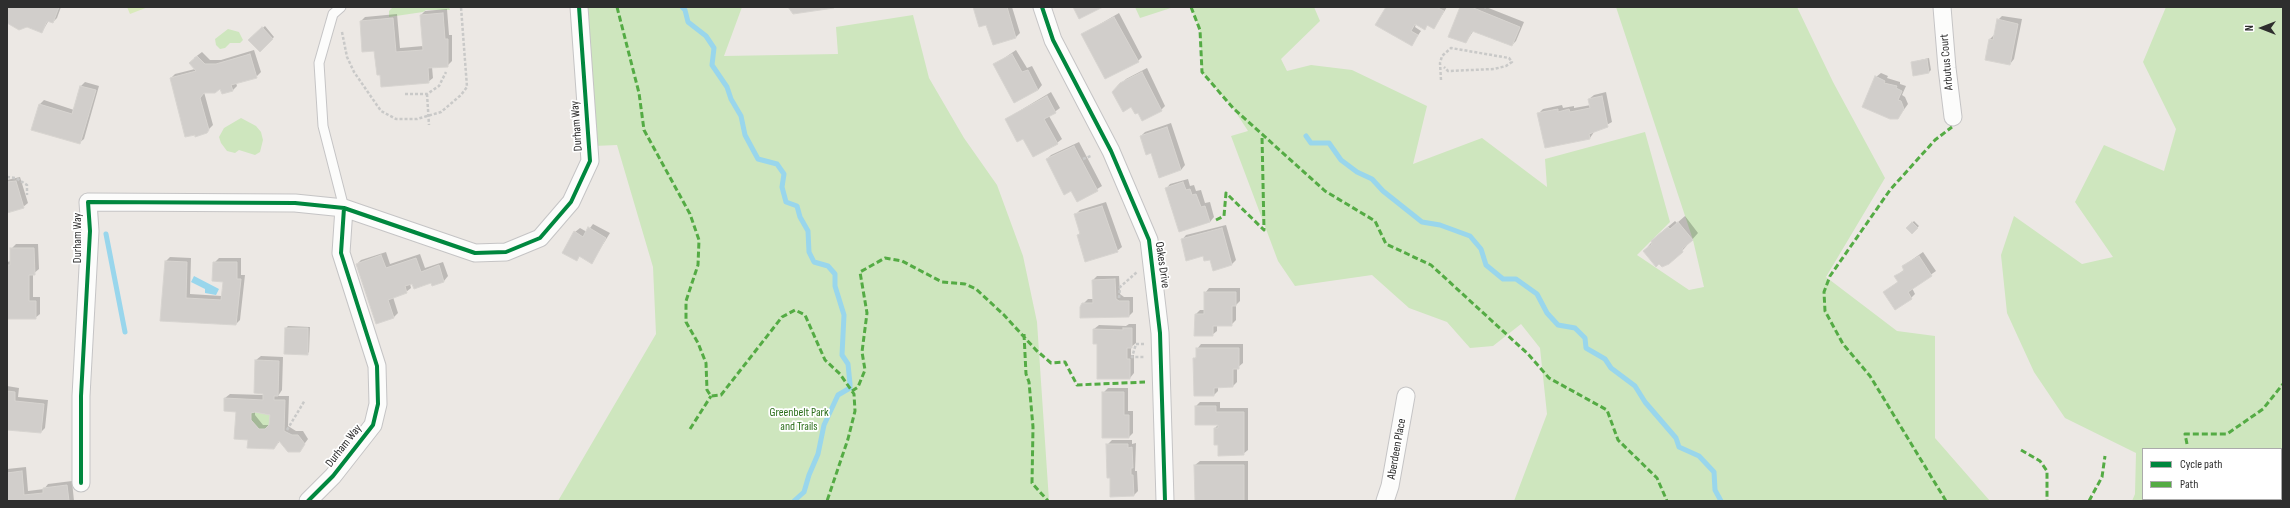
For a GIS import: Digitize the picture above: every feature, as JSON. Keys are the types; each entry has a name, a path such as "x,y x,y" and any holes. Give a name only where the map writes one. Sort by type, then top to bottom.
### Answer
{"street":[{"name":"Durham Way","path":"81,483 81,396 90,231 88,202 295,203 344,208 475,253 506,252 540,238 571,202 590,161 579,7"},
{"name":"Oakes Drive","path":"1042,7 1053,40 1111,151 1149,240 1160,333 1165,501"},
{"name":"Arbutus Court","path":"1942,7 1953,117"},
{"name":"Durham Way","path":"308,501 333,476 373,425 378,404 377,366 341,253 344,208"},
{"name":"Aberdeen Place","path":"1385,501 1390,486 1406,396"}],"lane":[{"path":"341,7 333,14 318,63 323,126 344,208"}],"path":[{"path":"342,26 342,39 354,72 381,111 396,119 417,119 448,108 467,87 461,7"},
{"path":"1441,80 1440,64 1442,56 1451,48 1509,58 1512,62 1506,66 1494,70 1448,71 1444,67"},
{"path":"405,94 427,94 439,86 446,72"},
{"path":"427,94 429,125"},
{"path":"1084,159 1091,156"},
{"path":"7,177 16,178 26,185 27,195"},
{"path":"1119,298 1120,287 1139,270"},
{"path":"1145,344 1136,344 1132,358 1145,357"},
{"path":"287,430 305,400"}],"green space":[{"path":"127,7 148,7 130,14"},
{"path":"393,7 449,7 450,10 426,10 423,12 389,17 389,11"},
{"name":"Greenbelt Park and Trails","path":"579,7 742,7 724,56 838,54 836,27 913,15 929,78 964,138 997,185 1023,256 1037,322 1049,501 558,501 656,334 653,267 617,145 594,146"},
{"path":"1135,7 1174,7 1140,18"},
{"path":"1191,7 1314,7 1320,21 1281,59 1287,71 1311,65 1352,70 1427,106 1413,164 1482,138 1547,187 1545,159 1645,132 1670,222 1637,255 1689,290 1704,287 1693,240 1616,7 1797,7 1833,82 1885,178 1826,277 1897,331 1935,336 1935,438 1990,501 1514,501 1547,414 1540,348 1521,324 1493,346 1470,348 1447,322 1409,308 1372,275 1295,286 1278,261 1231,136 1248,131 1233,108 1202,72 1200,30"},
{"path":"2166,7 2283,7 2283,501 2132,501 2135,494 2136,453 2065,418 2034,372 2007,313 2001,255 2014,216 2082,264 2113,257 2075,202 2104,145 2164,171 2176,129 2143,62"},
{"path":"228,29 239,32 243,40 240,43 230,43 225,48 220,49 216,45 215,39"},
{"path":"241,118 256,126 261,132 263,140 260,152 255,155 239,150 235,153 227,151 221,143 219,137 224,128"},
{"path":"255,412 270,415 269,425 265,429 259,429 251,420 251,413"}],"water":[{"path":"194,276 219,289 216,295 205,293 205,289 191,282"}],"building":[{"path":"7,7 59,7 53,23 47,21 42,33 27,27 19,30 7,23"},
{"path":"788,7 834,7 834,8 793,14"},
{"path":"973,7 1007,7 1016,38 993,45 986,25 979,27"},
{"path":"1073,7 1103,7 1079,19"},
{"path":"1386,7 1436,7 1444,11 1434,29 1427,25 1425,30 1415,24 1411,31 1418,35 1412,46 1375,25"},
{"path":"1460,7 1471,7 1520,27 1512,46 1472,31 1466,43 1448,37"},
{"path":"443,13 445,39 448,39 448,67 428,68 429,83 381,87 380,75 377,75 374,51 362,52 360,21 393,18 396,52 423,50 420,15"},
{"path":"1114,17 1139,62 1105,79 1081,34"},
{"path":"1997,19 2018,24 2010,65 1985,60 1989,39 1993,40"},
{"path":"262,27 273,39 260,52 248,40"},
{"path":"250,54 257,78 231,85 233,91 222,94 220,89 215,93 204,93 200,98 209,130 207,133 195,137 195,135 185,137 170,78 196,71 189,63 197,56 205,64 216,64"},
{"path":"1012,54 1022,72 1028,70 1038,90 1014,103 993,64"},
{"path":"1927,59 1929,73 1913,76 1911,62"},
{"path":"1142,72 1162,111 1142,121 1138,113 1135,114 1131,107 1123,112 1112,92 1120,83"},
{"path":"1875,76 1885,81 1884,83 1897,86 1896,88 1902,91 1898,100 1901,101 1904,109 1898,119 1890,119 1862,107"},
{"path":"80,86 96,90 80,144 31,130 39,104 72,114"},
{"path":"1047,96 1056,113 1044,119 1058,144 1033,157 1023,139 1017,142 1005,119"},
{"path":"1602,96 1608,127 1589,134 1590,139 1545,148 1537,113 1558,109 1558,112 1569,109 1570,112 1590,108 1588,99"},
{"path":"1167,127 1181,170 1159,178 1151,153 1146,155 1140,136"},
{"path":"1074,146 1098,191 1077,202 1071,191 1064,195 1046,159"},
{"path":"16,181 24,208 7,213 7,182"},
{"path":"1183,182 1186,190 1190,189 1192,195 1196,194 1201,207 1205,206 1210,222 1179,232 1165,188"},
{"path":"1102,206 1118,252 1085,262 1077,235 1080,234 1074,214"},
{"path":"1678,222 1693,240 1682,249 1683,252 1669,264 1662,267 1659,264 1656,267 1643,251 1652,244 1651,241 1668,227 1670,229"},
{"path":"1912,222 1918,228 1912,234 1906,228"},
{"path":"588,227 606,238 592,264 579,256 577,261 562,253 574,231 583,237"},
{"path":"1222,228 1232,265 1213,271 1210,260 1204,261 1203,256 1186,261 1181,239"},
{"path":"10,248 34,248 35,275 29,275 29,301 36,301 36,319 7,319 7,265 10,265"},
{"path":"381,255 386,268 416,258 421,272 439,265 444,282 432,286 431,283 414,289 412,284 405,286 407,293 388,300 394,318 376,324 356,264"},
{"path":"1919,256 1932,276 1908,292 1912,299 1895,310 1883,292 1898,282 1894,276 1904,271 1902,266"},
{"path":"165,261 187,262 186,298 221,300 223,282 212,281 213,262 237,262 237,279 241,279 236,325 160,321"},
{"path":"1115,279 1116,299 1119,301 1129,301 1129,317 1080,318 1080,307 1082,303 1093,303 1092,280"},
{"path":"1204,292 1236,292 1236,306 1232,306 1232,326 1213,326 1213,336 1194,336 1195,314 1204,314"},
{"path":"285,328 308,328 308,355 284,354"},
{"path":"1123,328 1132,328 1132,348 1127,348 1127,359 1130,359 1130,379 1097,379 1097,344 1093,344 1093,329 1123,330"},
{"path":"1196,348 1239,348 1239,369 1233,369 1233,387 1214,388 1214,396 1194,396 1193,358 1196,358"},
{"path":"255,360 279,361 278,396 274,396 274,400 285,400 284,431 292,435 298,435 305,444 300,452 288,452 279,441 274,449 247,448 248,440 234,439 236,412 224,411 224,398 263,400 263,394 254,393","holes":["255,412 270,415 269,425 265,429 259,429 251,420 251,413"]},
{"path":"7,391 15,392 15,401 44,404 41,433 7,430"},
{"path":"1102,392 1124,392 1124,415 1129,415 1129,438 1102,438"},
{"path":"1195,406 1216,406 1216,412 1244,412 1244,455 1218,456 1218,445 1214,445 1214,428 1218,428 1218,425 1195,425"},
{"path":"1106,444 1128,444 1128,448 1132,447 1133,468 1131,468 1131,475 1133,475 1134,496 1110,497 1110,478 1107,478"},
{"path":"1194,465 1244,465 1244,501 1195,501"},
{"path":"22,471 24,495 43,493 43,488 67,485 69,501 9,501 7,499 7,473"}],"waterway":[{"path":"682,7 685,10 688,22 706,36 714,48 712,65 727,87 731,99 741,116 745,135 758,159 777,164 784,174 782,187 786,202 797,206 800,217 808,231 809,252 814,262 828,266 835,274 835,286 844,315 842,355 848,364 850,388 838,395 824,425 818,454 804,492 794,501"},
{"path":"1306,136 1311,143 1329,143 1341,160 1357,172 1372,179 1383,191 1422,222 1440,225 1470,236 1481,249 1486,265 1503,279 1516,279 1537,294 1547,313 1558,325 1575,328 1585,338 1586,348 1605,359 1611,368 1635,386 1645,402 1676,438 1679,447 1699,456 1714,472 1715,490 1721,501"},
{"path":"106,234 125,332"}],"marked path":[{"path":"617,7 639,93 644,130 690,214 699,240 698,265 686,301 686,322 698,343 706,363 707,390 711,396 721,395 782,317 795,310 805,315 825,360 840,374 854,394 855,411 848,439 827,501"},
{"path":"1191,7 1200,30 1202,72 1233,108 1325,191 1375,221 1386,244 1431,265 1528,354 1549,378 1607,410 1618,440 1657,478 1667,501"},
{"path":"1946,501 1870,376 1843,344 1825,311 1824,292 1830,276 1890,190 1935,140 1952,127"},
{"path":"1216,220 1224,216 1226,193 1264,230 1262,136"},
{"path":"852,391 858,387 865,370 862,352 867,313 860,272 885,258 902,261 942,282 965,284 976,289 1004,315 1036,350 1051,363 1065,362 1077,385 1145,382"},
{"path":"1024,334 1026,374 1029,382 1033,427 1032,483 1048,501"},
{"path":"2187,444 2185,434 2227,434 2263,409 2283,384"},
{"path":"690,429 711,396"},
{"path":"2021,450 2040,461 2047,471 2047,501"},
{"path":"2089,501 2102,477 2105,456"}],"cycle path":[{"path":"81,483 81,396 90,231 88,202 295,203 344,208 475,253 506,252 540,238 571,202 590,161 579,7"},
{"path":"1042,7 1053,40 1111,151 1149,240 1160,333 1165,501"},
{"path":"308,501 333,476 373,425 378,404 377,366 341,253 344,208"}]}
